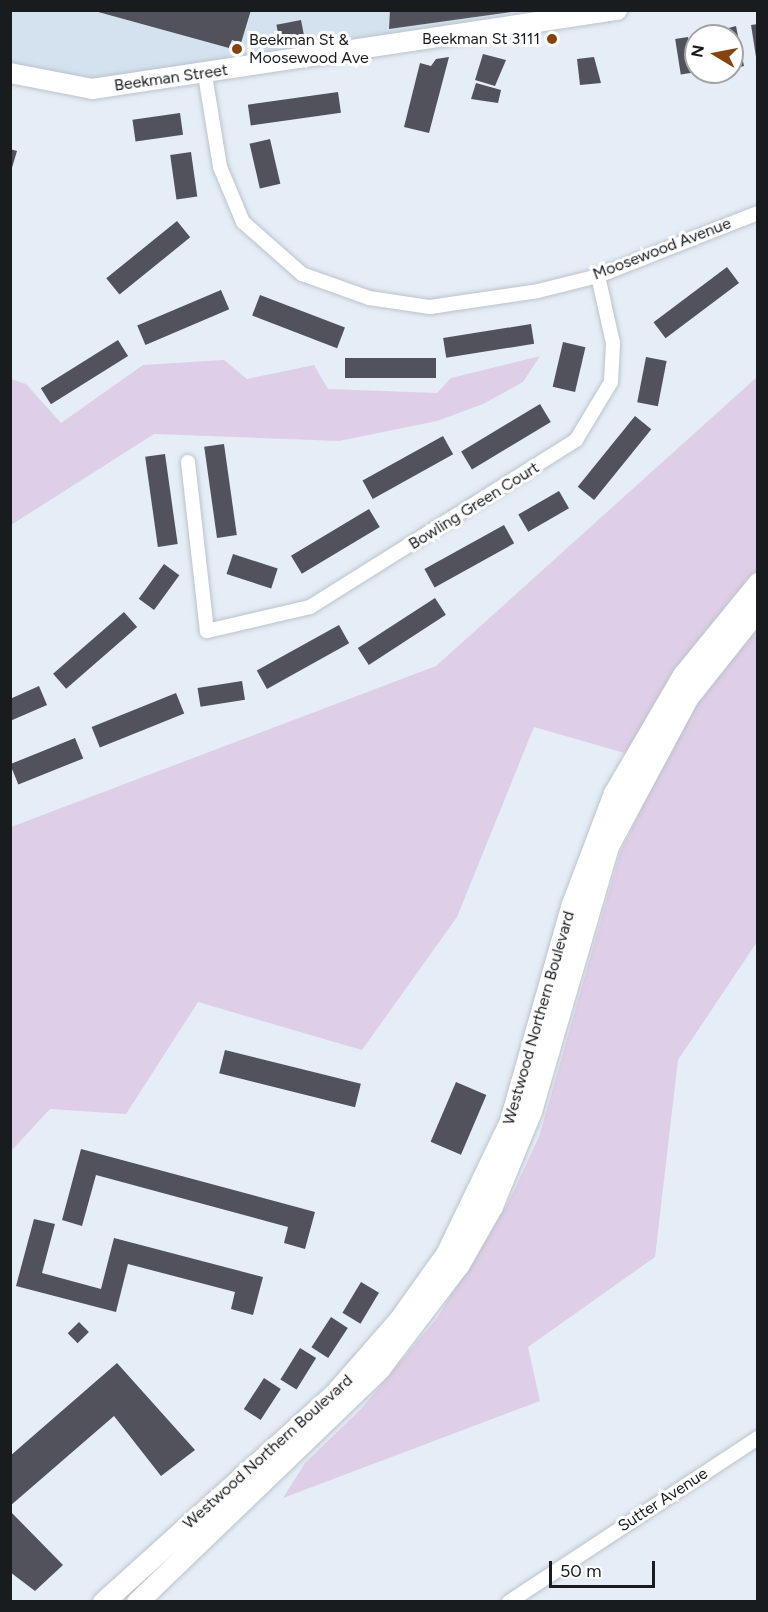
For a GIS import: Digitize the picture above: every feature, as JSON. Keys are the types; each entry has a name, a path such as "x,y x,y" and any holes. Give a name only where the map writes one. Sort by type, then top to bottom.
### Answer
{"main road":[{"name":"Beekman Street","path":"10,73 92,89 205,75 617,10"},
{"name":"Westwood Northern Boulevard","path":"103,1602 336,1393 398,1321 446,1254 510,1121 572,904 614,793 683,675 758,583"},
{"name":"Westwood Northern Boulevard","path":"137,1602 372,1377 459,1264 492,1206 531,1111 613,836 688,697 758,609"}],"street":[{"name":"Moosewood Avenue","path":"205,75 220,167 233,205 256,238 302,274 369,298 430,307 505,298 598,276 758,213"},
{"name":"Bowling Green Court","path":"188,462 207,632 310,607 576,440 611,382 613,343 598,276"},
{"name":"Sutter Avenue","path":"509,1602 758,1438"}],"shaded area":[{"path":"10,11 617,11 92,89 11,73"},
{"path":"540,356 523,382 483,404 437,421 339,441 154,434 11,525 11,379 26,384 61,423 143,365 224,360 247,379 314,365 328,389 437,393 451,378"},
{"path":"757,377 757,942 678,1060 655,1257 528,1347 540,1401 283,1498 305,1463 361,1409 437,1318 508,1203 539,1137 620,853 663,764 534,727 457,917 362,1050 198,1002 126,1114 50,1109 11,1151 11,827 436,666"}],"building":[{"path":"91,10 251,10 241,43 232,40 229,48"},
{"path":"390,10 511,10 511,12 389,29"},
{"path":"301,20 304,36 280,40 276,25"},
{"path":"758,24 758,57 756,57 751,25"},
{"path":"684,38 684,74 681,75 675,39"},
{"path":"483,54 506,60 495,86 475,80"},
{"path":"449,57 429,133 404,127 420,63 431,66 436,59"},
{"path":"594,57 601,83 580,85 577,59"},
{"path":"476,83 501,90 498,103 471,99"},
{"path":"338,92 341,113 251,125 248,105"},
{"path":"180,113 183,135 136,141 132,120"},
{"path":"270,139 280,184 260,189 250,144"},
{"path":"10,149 17,151 11,171 10,170"},
{"path":"191,152 197,197 176,199 170,155"},
{"path":"177,221 190,237 119,295 106,278"},
{"path":"727,267 739,283 666,338 654,322"},
{"path":"221,290 229,309 145,345 137,326"},
{"path":"260,295 345,328 337,348 252,316"},
{"path":"531,324 534,344 446,358 443,338"},
{"path":"118,340 128,356 51,404 41,388"},
{"path":"563,342 585,347 575,392 553,387"},
{"path":"646,357 667,361 658,406 637,402"},
{"path":"345,358 436,358 436,378 345,378"},
{"path":"540,404 551,422 472,469 461,451"},
{"path":"635,416 651,429 594,500 578,487"},
{"path":"443,436 453,454 373,499 363,481"},
{"path":"224,444 237,535 217,538 204,447"},
{"path":"165,454 178,544 158,547 145,457"},
{"path":"559,491 569,508 528,532 518,514"},
{"path":"369,509 380,527 302,574 291,556"},
{"path":"504,525 514,543 435,587 424,569"},
{"path":"233,554 278,569 271,588 227,574"},
{"path":"164,564 179,575 154,610 139,599"},
{"path":"435,598 446,615 369,665 358,648"},
{"path":"124,612 137,627 66,689 53,674"},
{"path":"339,625 349,643 267,689 257,671"},
{"path":"242,681 245,700 201,707 198,688"},
{"path":"39,686 47,705 10,721 10,699"},
{"path":"176,693 184,713 100,747 92,727"},
{"path":"75,738 83,758 18,785 10,764"},
{"path":"225,1050 361,1084 355,1107 219,1073"},
{"path":"456,1082 486,1095 461,1155 431,1142"},
{"path":"81,1149 315,1212 305,1249 284,1243 288,1227 96,1175 82,1226 62,1220"},
{"path":"34,1219 55,1224 42,1273 101,1289 114,1238 263,1277 253,1315 231,1309 235,1292 128,1264 116,1312 16,1286"},
{"path":"361,1282 379,1293 360,1324 342,1313"},
{"path":"331,1317 348,1328 328,1358 311,1347"},
{"path":"79,1322 89,1332 78,1343 68,1333"},
{"path":"300,1348 316,1358 297,1389 280,1379"},
{"path":"117,1363 195,1450 161,1476 114,1416 10,1506 10,1456"},
{"path":"264,1378 281,1389 261,1420 244,1409"},
{"path":"10,1511 63,1565 35,1591 10,1572"}],"place":[{"name":"Beekman St 3111","path":"552,39"},
{"name":"Beekman St & Moosewood Ave","path":"237,49"}]}
